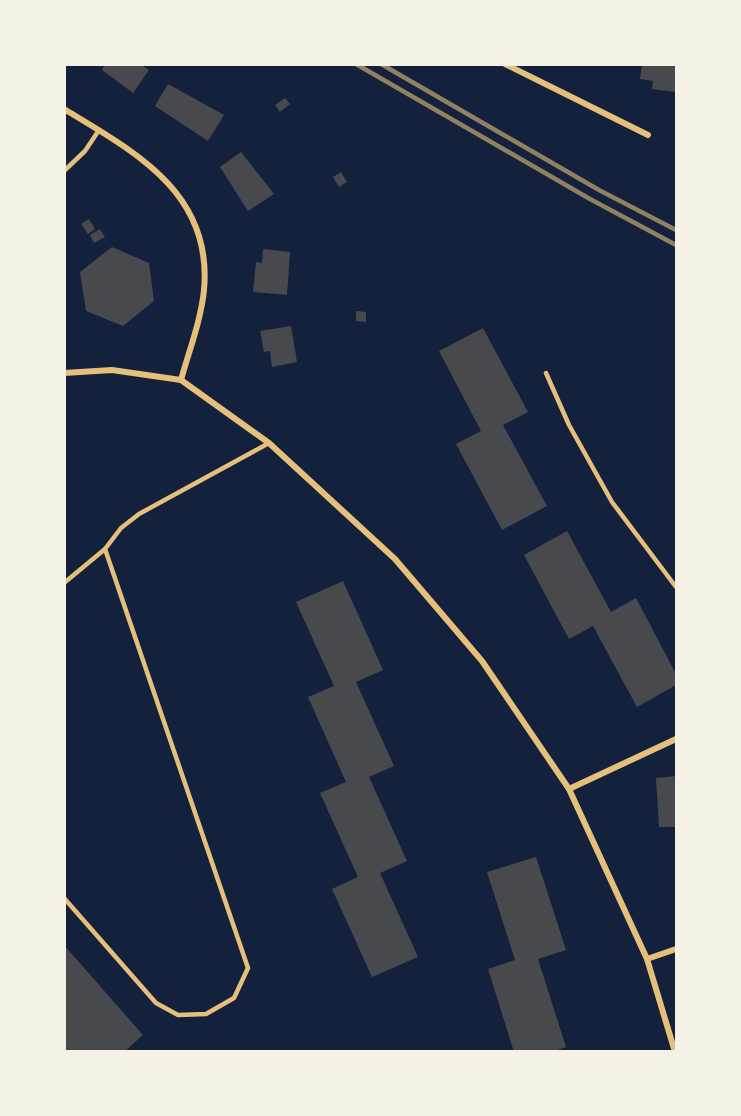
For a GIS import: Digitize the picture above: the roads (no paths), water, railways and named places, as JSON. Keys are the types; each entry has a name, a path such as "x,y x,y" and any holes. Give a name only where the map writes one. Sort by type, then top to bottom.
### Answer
{"street":[{"path":"505,64 648,135"},
{"path":"64,109 145,160 165,177 181,197 194,225 204,272 204,291 181,380"},
{"path":"64,374 112,370 181,380 269,443 395,559 442,612 522,717 569,789 647,960 675,1052"},
{"path":"569,789 676,739"},
{"path":"647,960 676,949"}],"lane":[{"path":"64,171 85,151 99,130"},
{"path":"546,373 569,425 612,502 676,587"},
{"path":"64,583 105,549 121,528 139,514 269,443"},
{"path":"64,898 156,1003 178,1015 206,1014 234,998 248,968 105,549"}],"railway":[{"path":"356,64 590,199 676,245"},
{"path":"381,64 599,190 676,230"}]}
